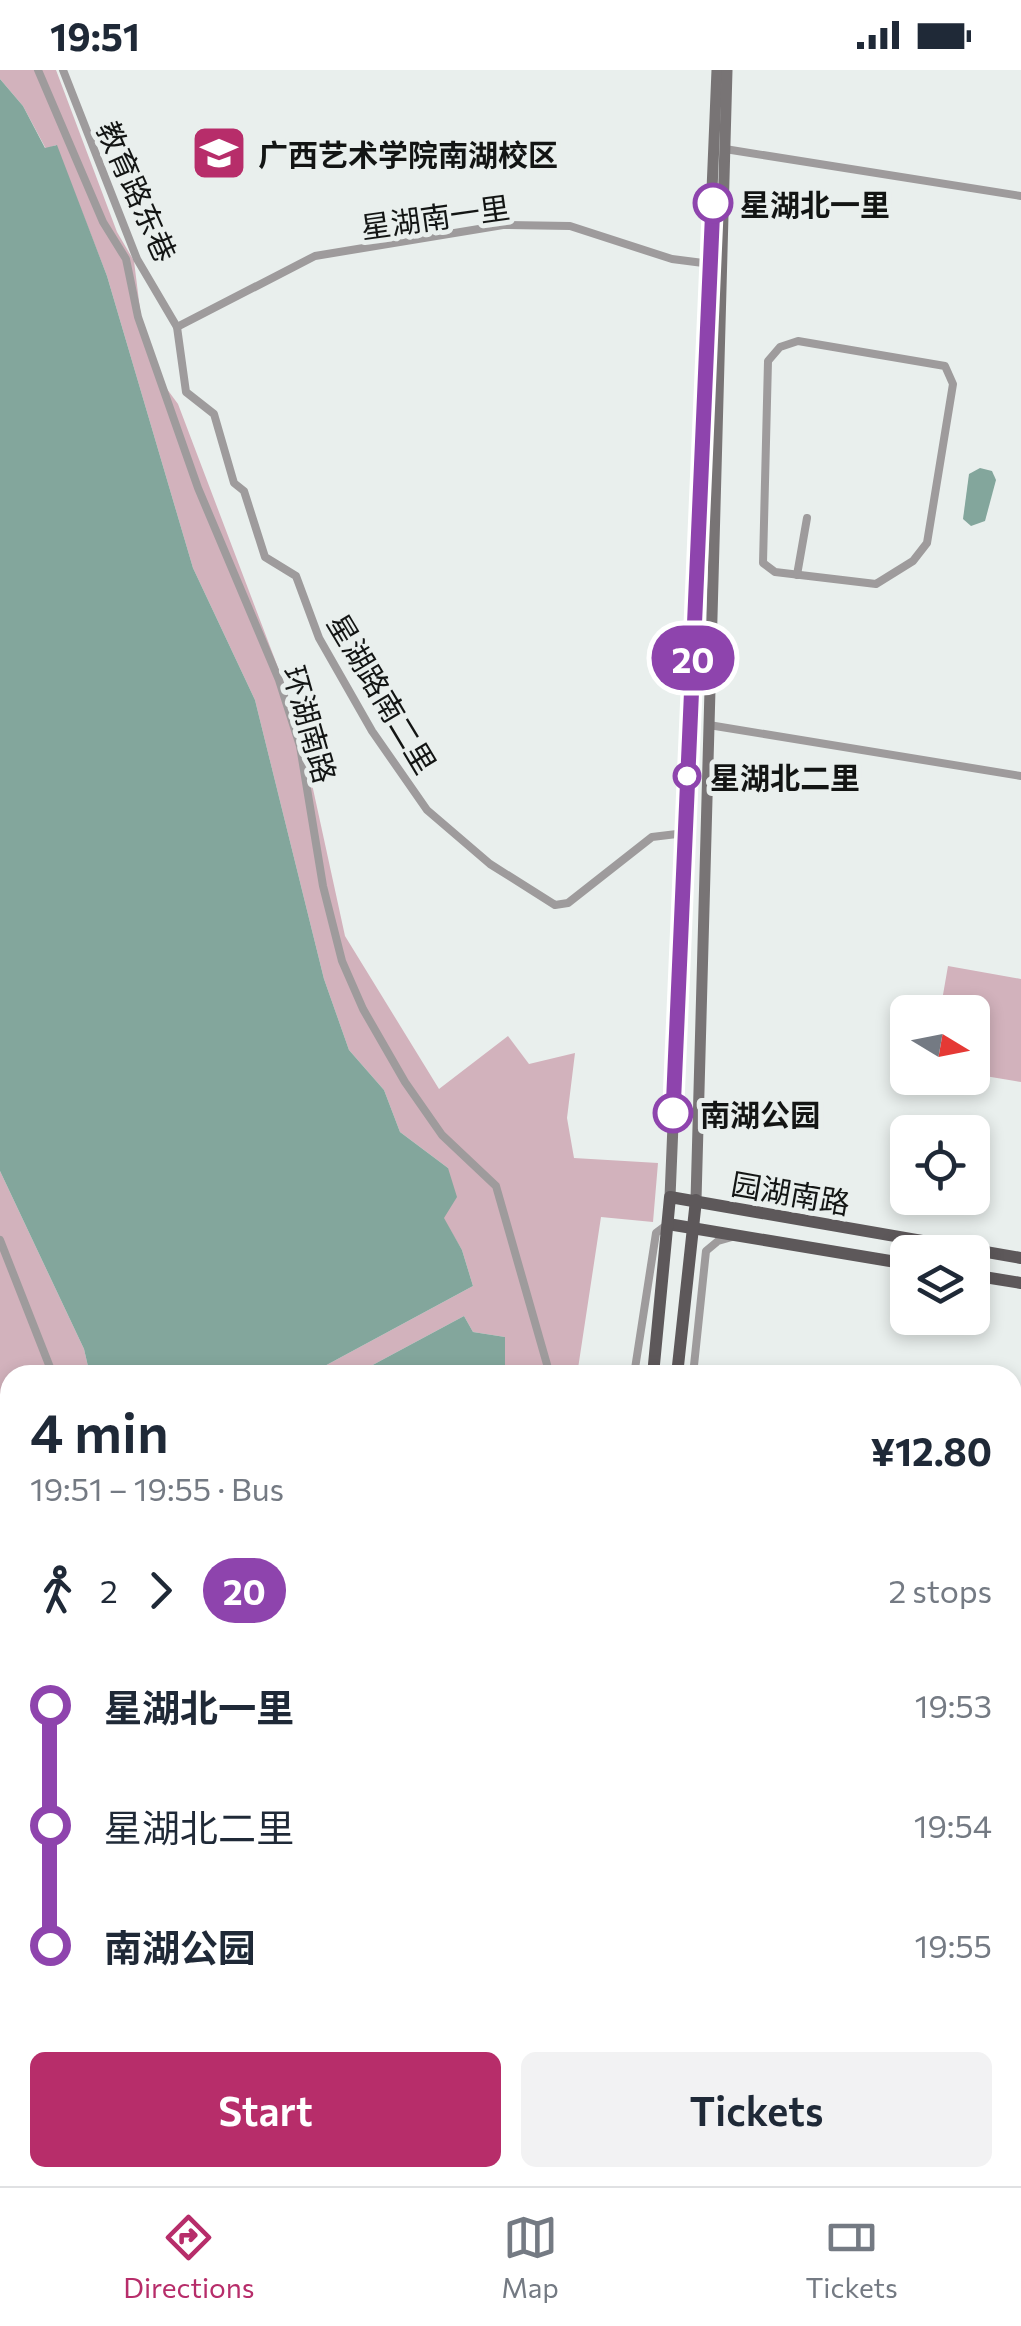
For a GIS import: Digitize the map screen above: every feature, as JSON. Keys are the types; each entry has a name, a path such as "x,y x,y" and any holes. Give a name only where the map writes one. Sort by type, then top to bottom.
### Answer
{"main road":[{"path":"654,1365 670,1197 717,70"},
{"path":"678,1365 696,1200 727,70"},
{"name":"园湖南路","path":"670,1197 1021,1258"},
{"name":"园湖南路","path":"668,1224 890,1261"},
{"path":"990,1278 1021,1284"}],"street":[{"name":"环湖南路","path":"38,70 102,222 126,259 138,318 198,488 279,680 300,746 323,886 342,961 363,1009 414,1095 442,1135 496,1186 547,1365"},
{"name":"教育路东巷","path":"63,70 137,259 177,328"},
{"path":"725,149 1021,196"},
{"name":"星湖南一里","path":"177,328 315,256 504,225 570,226 672,260 711,264"},
{"name":"星湖路南二里","path":"177,328 186,392 214,414 234,483 244,491 265,557 296,576 318,638 372,731 427,810 490,864 555,906 568,904 652,837 685,833"},
{"path":"798,341 944,366 953,384 927,543 895,575 876,584 797,575 774,572 763,562 768,361 780,347 798,341"},
{"path":"797,575 807,518"},
{"path":"709,725 1021,776"},
{"path":"636,1365 656,1233 668,1224"},
{"path":"694,1365 706,1251 718,1241 739,1235"},
{"path":"0,1240 49,1365"}],"shaded area":[{"name":"南湖公园","path":"0,70 56,70 117,232 134,261 141,317 164,385 178,404 282,678 305,752 345,936 439,1089 508,1036 529,1064 575,1053 567,1118 574,1158 658,1163 653,1222 601,1217 579,1365 505,1365 505,1337 473,1332 464,1316 373,1365 327,1365 473,1286 462,1250 443,1218 448,1168 400,1132 384,1090 349,1050 324,979 255,700 193,568 107,276 56,145 46,149 23,106 0,79"},
{"path":"0,79 23,106 45,148 57,145 107,276 193,568 255,700 324,979 349,1050 384,1090 400,1132 448,1168 457,1197 444,1218 462,1250 473,1286 327,1365 88,1365 84,1349 0,1171"},
{"path":"980,468 992,471 996,480 985,521 971,526 963,519 969,474"},
{"path":"948,966 1021,979 1021,1082 990,1077 990,995 943,995"},
{"path":"0,1171 84,1349 88,1365 0,1365"},
{"path":"464,1316 473,1332 505,1337 505,1365 373,1365"}],"bus line":[{"name":"20","path":"673,1113 713,203"}],"place":[{"name":"广西艺术学院南湖校区","path":"219,153"},
{"name":"星湖北一里","path":"713,203"},
{"name":"星湖北二里","path":"687,776"},
{"name":"南湖公园","path":"673,1113"}]}
